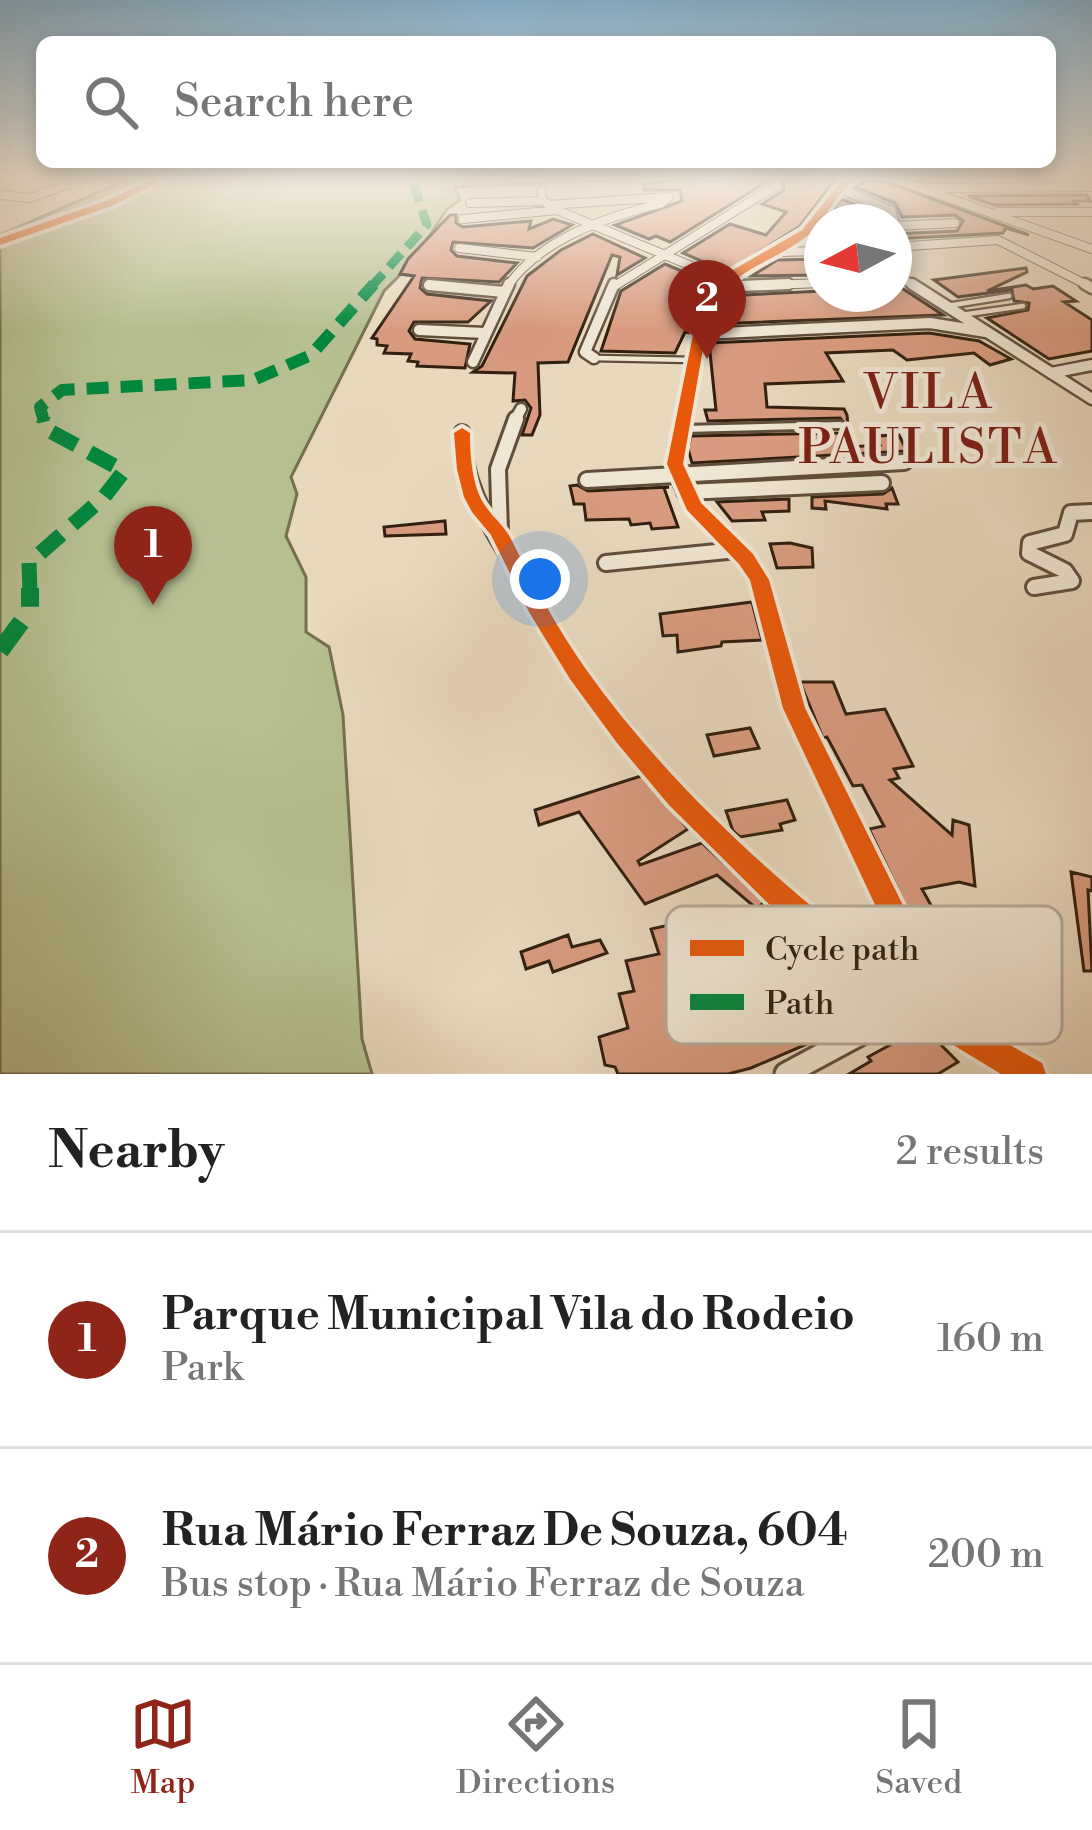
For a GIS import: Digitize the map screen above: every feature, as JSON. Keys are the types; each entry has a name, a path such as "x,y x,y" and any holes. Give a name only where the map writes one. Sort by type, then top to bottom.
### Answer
{"street":[{"path":"473,362 504,292 536,257 582,229"},
{"path":"603,229 721,284 804,283"},
{"path":"594,358 585,352 610,288 707,229"},
{"path":"1036,229 1092,249"},
{"path":"804,233 721,284 705,310 674,453 677,474 700,515 753,569 765,596 781,674 794,708 889,906"},
{"path":"1064,239 1092,239"},
{"path":"912,246 998,240 1092,288"},
{"path":"459,248 536,257"},
{"path":"777,252 804,251"},
{"path":"429,285 504,292"},
{"path":"912,287 1092,399"},
{"path":"700,334 930,322 986,332"},
{"path":"419,330 485,333"},
{"path":"1051,373 1092,365"},
{"path":"520,409 496,466 493,496 500,532 531,598 572,663 671,789 752,871 794,906"},
{"path":"462,433 472,500 500,532"},
{"path":"587,480 904,462"},
{"path":"685,492 882,483"},
{"path":"1034,587 1072,581 1065,571 1030,553 1030,543 1065,534 1071,513 1092,512"},
{"path":"606,563 737,550"},
{"path":"786,1074 842,1044"},
{"path":"978,1044 1031,1074"}],"lane":[{"path":"943,306 1009,296"},
{"path":"958,315 1023,305"},
{"path":"594,358 697,360"},
{"path":"679,429 840,425"}],"green space":[{"path":"14,229 434,229 410,265 384,291 291,477 297,494 286,536 306,577 306,632 329,647 343,715 362,1039 372,1074 0,1074 0,235"}],"building":[{"path":"437,229 565,229 533,248 453,242 451,250 457,256 517,263 499,282 422,278 420,288 427,294 491,301 468,322 414,322 409,331 415,339 470,344 465,368 417,366 418,362 408,361 411,354 384,353 387,346 377,345 372,338 414,276 400,274"},
{"path":"625,229 691,229 670,242 656,236 649,239"},
{"path":"722,229 766,235 771,229 795,229 727,272 683,253"},
{"path":"1005,229 1003,233 912,238 912,233"},
{"path":"593,234 645,258 617,275 620,257 612,255 568,362 538,363 540,415 532,435 522,435 531,408 525,400 513,401 515,373 473,372 482,366 527,276 561,250"},
{"path":"804,259 804,275 752,276 777,260"},
{"path":"665,264 710,283 690,333 685,332 675,353 601,351 621,291"},
{"path":"1026,268 1027,272 987,291 1053,286 1076,301 1064,302 1092,320 1092,351 1049,359 987,318 1028,310 1029,303 1014,301 1012,290 958,297 934,280"},
{"path":"804,292 804,312 912,312 912,295 943,315 711,324 725,296"},
{"path":"929,333 979,341 1011,359 990,365 974,353 907,360 893,350 826,353 843,381 765,384 767,407 844,409 847,415 850,447 880,445 875,436 899,435 907,451 692,463 691,436 840,433 847,426 840,418 708,421 705,410 716,410 709,343"},
{"path":"570,486 588,491 669,487 664,488 678,527 652,529 650,523 631,525 629,519 586,520 584,504 574,504"},
{"path":"892,488 898,504 886,504 887,509 825,501 826,509 812,508 812,497 883,494"},
{"path":"789,499 789,511 762,512 765,520 732,521 717,502"},
{"path":"445,521 446,534 385,536 384,527"},
{"path":"770,544 812,548 813,567 777,568"},
{"path":"752,602 762,640 722,642 721,646 678,652 677,635 663,636 660,614"},
{"path":"800,682 833,682 846,714 885,709 913,766 894,769 899,778 890,780 952,835 953,820 969,825 975,886 959,882 922,889 931,906 906,906 869,829 884,826 862,785 853,786 827,737 823,738"},
{"path":"750,728 759,748 714,756 707,735"},
{"path":"644,775 688,829 638,861 640,865 702,843 765,901 753,906 717,875 645,904 579,812 539,825 535,810"},
{"path":"787,800 795,820 780,824 782,830 740,837 733,831 726,811"},
{"path":"1071,872 1092,877 1092,891 1088,890 1092,971 1084,971"},
{"path":"666,926 666,1044 807,1044 728,1074 618,1074 615,1067 605,1065 599,1037 628,1028 619,994 634,991 626,961 659,954 651,929"},
{"path":"568,935 572,947 600,940 607,953 553,972 549,961 526,969 521,952"},
{"path":"892,1044 940,1044 958,1062 938,1074 849,1074 871,1061 868,1057"}],"marked path":[{"path":"0,651 30,610 29,563 104,497 124,471 46,429 40,407 62,390 253,380 311,355 423,229"}],"cycle path":[{"path":"0,242 36,229"},
{"path":"808,229 725,280 711,297 702,320 675,464 693,506 746,559 759,580 794,708 889,906"},
{"path":"462,433 472,497 500,534 536,607 577,673 677,797 791,906"},
{"path":"976,1044 1031,1074"}],"place":[{"name":"Rua Mário Ferraz De Souza, 604","path":"707,359"},
{"name":"Parque Municipal Vila do Rodeio","path":"153,605"}],"district":[{"name":"VILA PAULISTA","path":"929,418"}]}
